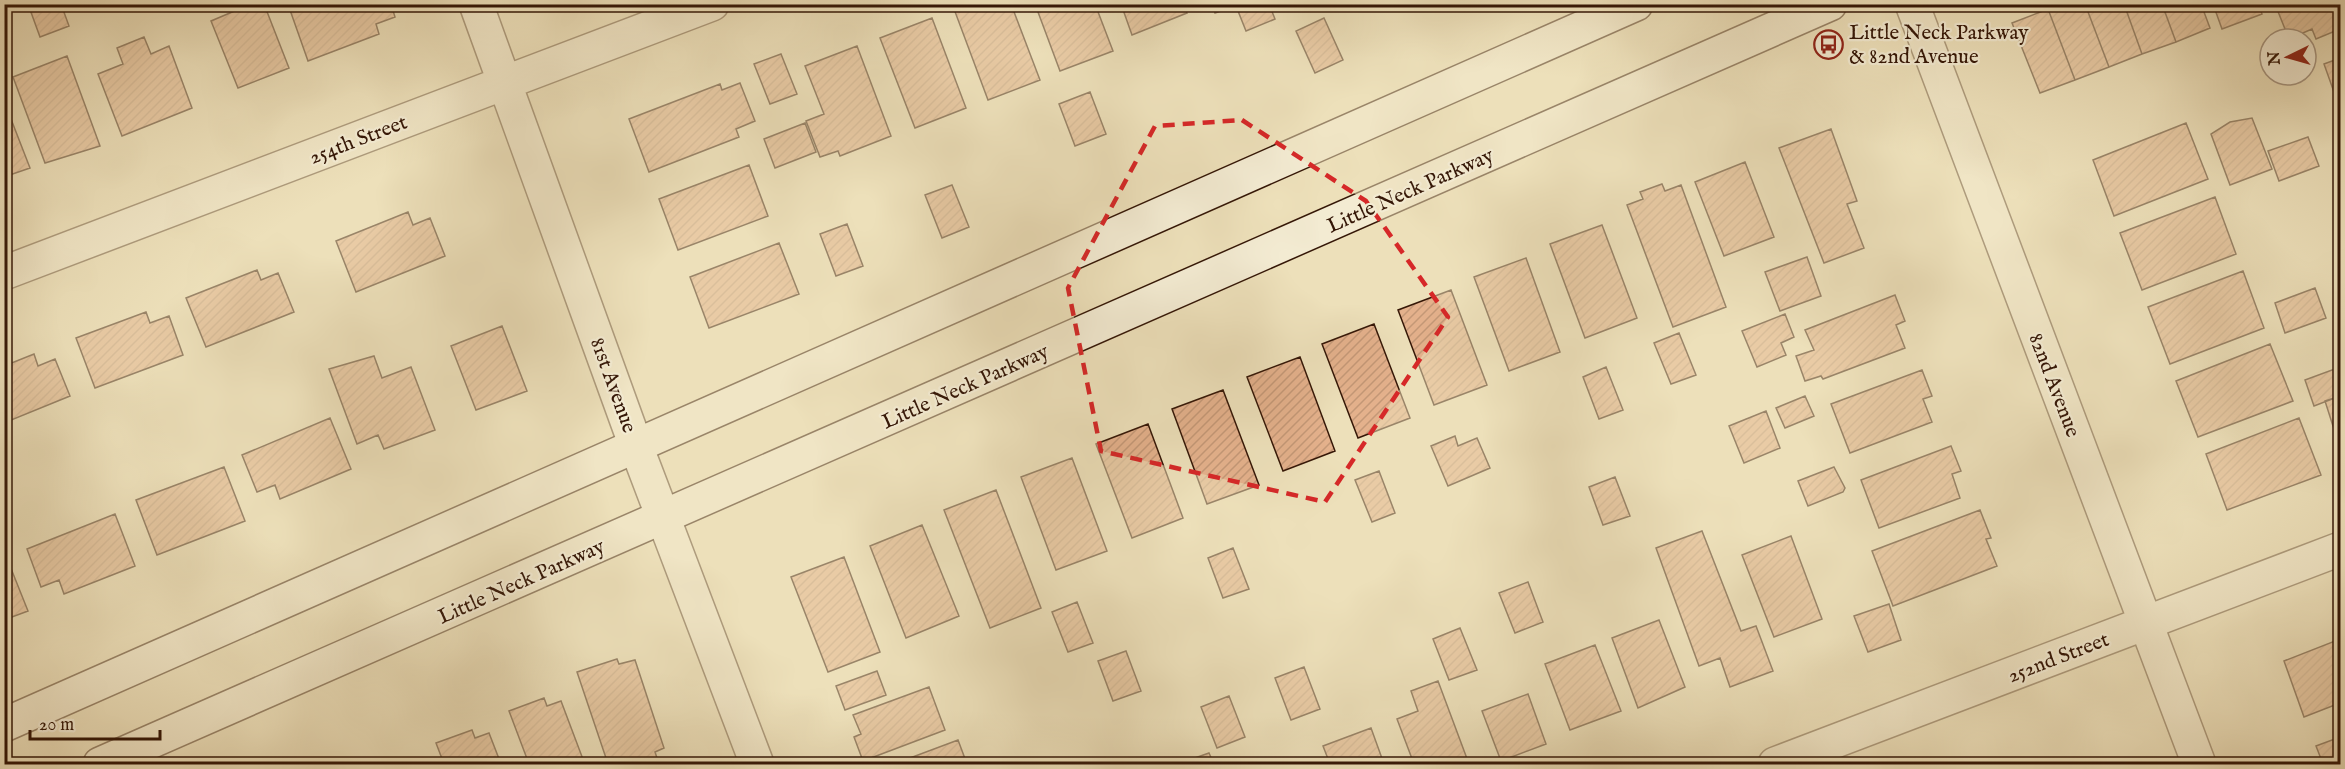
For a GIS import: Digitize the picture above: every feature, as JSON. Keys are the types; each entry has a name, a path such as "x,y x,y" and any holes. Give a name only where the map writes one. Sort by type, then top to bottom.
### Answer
{"main road":[{"name":"81st Avenue","path":"476,4 636,446 757,765"},
{"name":"254th Street","path":"4,273 712,4"},
{"path":"4,725 1636,4"},
{"name":"Little Neck Parkway","path":"100,765 1830,4"},
{"name":"82nd Avenue","path":"1912,4 2199,765"},
{"name":"252nd Street","path":"1774,765 2340,549"}],"highlighted area":[{"path":"1242,120 1366,201 1448,317 1325,502 1101,451 1068,288 1155,126"}],"building":[{"path":"28,4 61,4 69,26 40,37"},
{"path":"251,4 264,4 289,68 238,88 211,21"},
{"path":"306,4 391,4 395,17 376,24 379,34 308,61 290,10"},
{"path":"966,4 1011,4 1040,80 988,100 954,9"},
{"path":"1035,4 1095,4 1113,51 1060,71"},
{"path":"1121,4 1183,4 1187,13 1132,35"},
{"path":"1212,4 1269,4 1275,19 1246,31 1236,6 1215,13"},
{"path":"2060,4 2085,4 2109,67 2075,80 2048,9"},
{"path":"2085,4 2124,4 2142,54 2109,67"},
{"path":"2124,4 2162,4 2176,42 2142,54"},
{"path":"2162,4 2201,4 2210,28 2176,42"},
{"path":"2213,4 2258,4 2262,14 2222,29"},
{"path":"2275,4 2340,4 2340,29 2318,38 2318,27 2284,27"},
{"path":"2048,9 2075,80 2040,93 2012,23"},
{"path":"932,18 966,108 915,128 880,38"},
{"path":"1324,18 1343,60 1315,73 1296,31"},
{"path":"144,37 151,54 169,46 192,108 122,136 98,74 123,64 117,48"},
{"path":"857,46 891,136 840,156 838,151 820,157 806,121 824,114 805,66"},
{"path":"781,54 797,94 770,104 754,64"},
{"path":"67,56 100,146 45,163 13,77"},
{"path":"2340,58 2340,109 2324,64"},
{"path":"740,83 755,121 736,129 739,137 649,172 629,119 720,84 722,90"},
{"path":"1090,92 1106,134 1075,146 1059,104"},
{"path":"4,101 30,168 4,177"},
{"path":"2252,118 2272,169 2230,185 2211,134 2230,122"},
{"path":"805,123 816,152 775,168 764,139"},
{"path":"2186,123 2208,179 2114,216 2093,160"},
{"path":"1831,129 1857,201 1847,204 1864,248 1824,263 1779,148"},
{"path":"2308,137 2319,166 2279,181 2268,151"},
{"path":"1745,162 1774,237 1724,256 1695,182"},
{"path":"749,165 768,216 678,250 659,199"},
{"path":"1662,184 1665,191 1681,185 1726,307 1673,327 1627,205 1643,199 1640,192"},
{"path":"952,185 969,227 942,238 925,195"},
{"path":"2215,197 2236,254 2142,290 2120,233"},
{"path":"408,212 413,225 430,218 445,256 356,292 336,241"},
{"path":"847,224 863,266 836,276 820,234"},
{"path":"1602,225 1637,318 1585,338 1550,244"},
{"path":"779,243 799,294 709,328 690,277"},
{"path":"1807,257 1821,296 1780,311 1765,272"},
{"path":"1526,258 1560,352 1509,371 1474,277"},
{"path":"257,270 261,280 278,273 294,312 206,347 186,298"},
{"path":"2243,271 2264,328 2170,364 2148,307"},
{"path":"2315,288 2326,318 2285,333 2275,303"},
{"path":"1451,290 1487,385 1434,405 1398,310"},
{"path":"1895,295 1905,321 1896,325 1905,348 1823,379 1821,376 1805,381 1796,356 1814,350 1805,330"},
{"path":"146,312 150,323 169,316 183,355 95,388 76,338"},
{"path":"1785,314 1794,337 1781,343 1786,355 1757,367 1742,331"},
{"path":"1374,324 1410,418 1358,438 1322,344"},
{"path":"502,326 527,391 476,410 451,346"},
{"path":"1679,333 1696,375 1671,384 1654,343"},
{"path":"2270,344 2293,401 2198,437 2176,381"},
{"path":"34,354 38,366 55,359 70,396 4,423 4,366"},
{"path":"374,356 382,378 411,367 435,430 384,449 378,435 357,444 329,369"},
{"path":"1300,357 1335,451 1283,471 1247,377"},
{"path":"1606,367 1623,410 1599,419 1583,377"},
{"path":"2340,367 2340,396 2314,406 2305,380"},
{"path":"1922,370 1932,396 1923,399 1932,422 1850,453 1831,404"},
{"path":"1223,390 1259,485 1207,504 1172,409"},
{"path":"1805,396 1814,416 1785,428 1776,408"},
{"path":"2340,396 2340,448 2325,401"},
{"path":"1766,411 1780,448 1744,463 1729,426"},
{"path":"330,418 351,469 280,499 275,485 257,492 242,455"},
{"path":"2299,418 2321,475 2227,510 2206,454"},
{"path":"1148,424 1183,518 1132,538 1096,444"},
{"path":"1455,436 1458,446 1477,438 1490,468 1448,486 1431,446"},
{"path":"1951,446 1961,471 1952,474 1960,498 1879,528 1861,480"},
{"path":"1072,458 1107,551 1056,570 1021,477"},
{"path":"224,467 245,521 157,555 136,500"},
{"path":"1834,467 1845,488 1843,492 1808,506 1798,481"},
{"path":"1379,471 1395,513 1372,522 1355,480"},
{"path":"1615,477 1630,516 1603,525 1589,487"},
{"path":"996,490 1041,608 990,628 944,510"},
{"path":"1980,510 1991,538 1986,539 1997,566 1893,606 1872,551"},
{"path":"115,514 135,566 64,594 59,580 41,587 27,549"},
{"path":"922,525 959,616 906,638 870,546"},
{"path":"1702,531 1741,631 1756,626 1773,671 1730,687 1720,658 1699,666 1656,548"},
{"path":"1791,536 1822,619 1774,637 1742,555"},
{"path":"1233,548 1249,589 1223,598 1208,558"},
{"path":"4,551 28,611 4,620"},
{"path":"844,557 880,652 828,672 791,577"},
{"path":"1528,582 1543,622 1515,633 1499,593"},
{"path":"1077,602 1093,643 1068,652 1052,612"},
{"path":"1889,604 1901,640 1868,652 1854,616"},
{"path":"1659,620 1685,687 1638,708 1612,638"},
{"path":"1460,628 1477,670 1449,680 1433,639"},
{"path":"2340,639 2340,703 2304,717 2284,661"},
{"path":"1595,645 1621,711 1570,730 1545,664"},
{"path":"1126,651 1141,691 1113,701 1098,661"},
{"path":"617,659 619,664 635,660 664,748 655,752 659,764 608,764 577,672"},
{"path":"1304,667 1320,709 1291,720 1275,678"},
{"path":"877,671 886,695 845,710 836,686"},
{"path":"1438,681 1469,764 1414,764 1397,719 1418,711 1411,691"},
{"path":"929,687 945,730 863,761 854,737 861,734 853,715"},
{"path":"1528,694 1546,744 1501,761 1482,711"},
{"path":"1229,696 1245,737 1217,748 1201,707"},
{"path":"544,698 547,706 561,701 584,762 529,764 509,711"},
{"path":"1371,728 1384,764 1330,764 1323,746"},
{"path":"472,730 475,738 489,733 501,764 444,764 436,743"},
{"path":"2340,737 2340,764 2323,764 2316,746"},
{"path":"958,740 967,764 894,764"},
{"path":"1209,753 1214,764 1178,764"}],"place":[{"name":"Little Neck Parkway & 82nd Avenue","path":"1828,44"}]}
